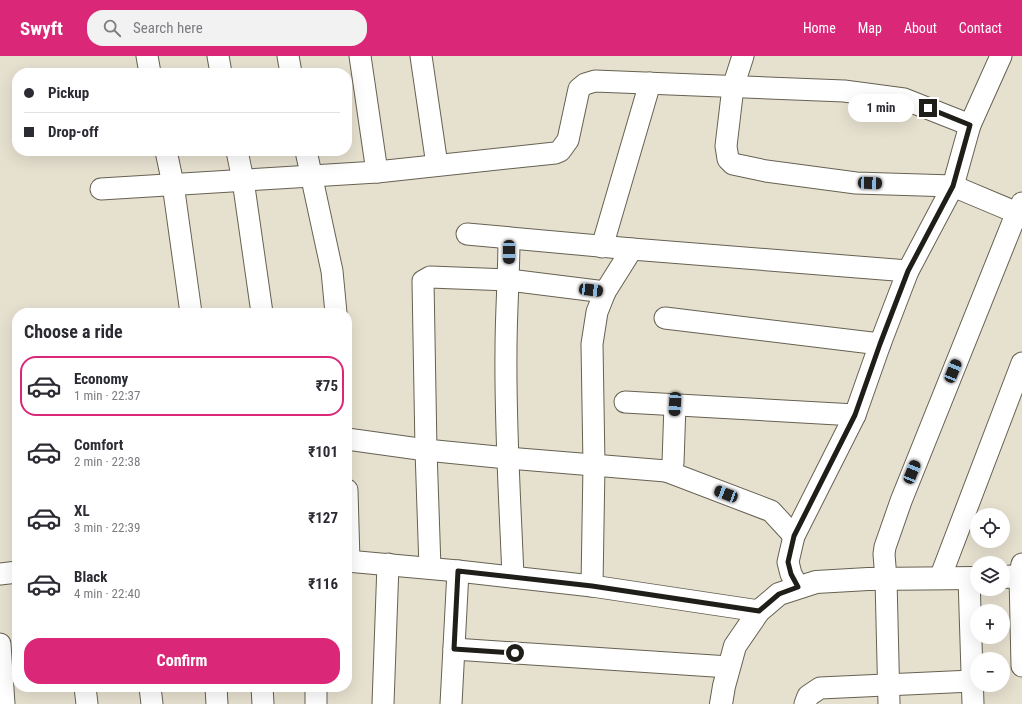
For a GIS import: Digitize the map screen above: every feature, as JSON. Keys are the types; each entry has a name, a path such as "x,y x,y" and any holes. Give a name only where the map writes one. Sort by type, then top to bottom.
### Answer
{"main road":[{"path":"721,704 735,646 759,611 779,594 816,582 970,578"}],"street":[{"path":"146,56 149,68"},
{"path":"218,56 220,68"},
{"path":"288,56 290,68"},
{"path":"360,56 377,172"},
{"path":"422,56 437,165"},
{"path":"743,56 733,87 726,146 728,159 733,164 766,171 856,183 953,186 1020,210 901,501 885,547 889,694"},
{"path":"798,587 791,574 788,562 794,536 855,415 908,271 953,186 970,125 996,58"},
{"path":"101,189 377,172 555,153 560,151 568,140 579,89 590,82 595,81 844,91 904,99 970,125"},
{"path":"602,247 650,83"},
{"path":"167,156 173,184 190,308"},
{"path":"238,156 261,308"},
{"path":"307,156 332,271 336,308"},
{"path":"467,234 602,247 908,271"},
{"path":"509,238 506,350 507,458 513,577"},
{"path":"592,586 594,465 592,344 597,312 605,292 632,249"},
{"path":"430,568 423,281 430,277 509,280 605,292"},
{"path":"665,318 880,344"},
{"path":"940,578 1022,363"},
{"path":"625,402 855,415"},
{"path":"666,471 669,470 673,463 675,404"},
{"path":"352,439 426,450 666,471 771,511 794,536"},
{"path":"352,561 430,568 592,586 759,611"},
{"path":"382,704 388,564"},
{"path":"451,704 458,571"},
{"path":"0,574 12,573"},
{"path":"1017,573 1022,666"},
{"path":"972,652 973,596"},
{"path":"0,644 4,704"},
{"path":"454,649 729,667"},
{"path":"805,704 808,696 820,688 889,694 970,681"},
{"path":"86,692 87,704"},
{"path":"151,692 152,704"},
{"path":"216,692 217,704"},
{"path":"262,692 263,704"},
{"path":"316,692 316,704"},
{"path":"972,692 973,704"}],"route":[{"path":"515,653 454,649 458,571 592,586 759,611 779,594 798,587 791,574 788,562 794,536 855,415 908,271 953,186 970,125 928,108"}]}
